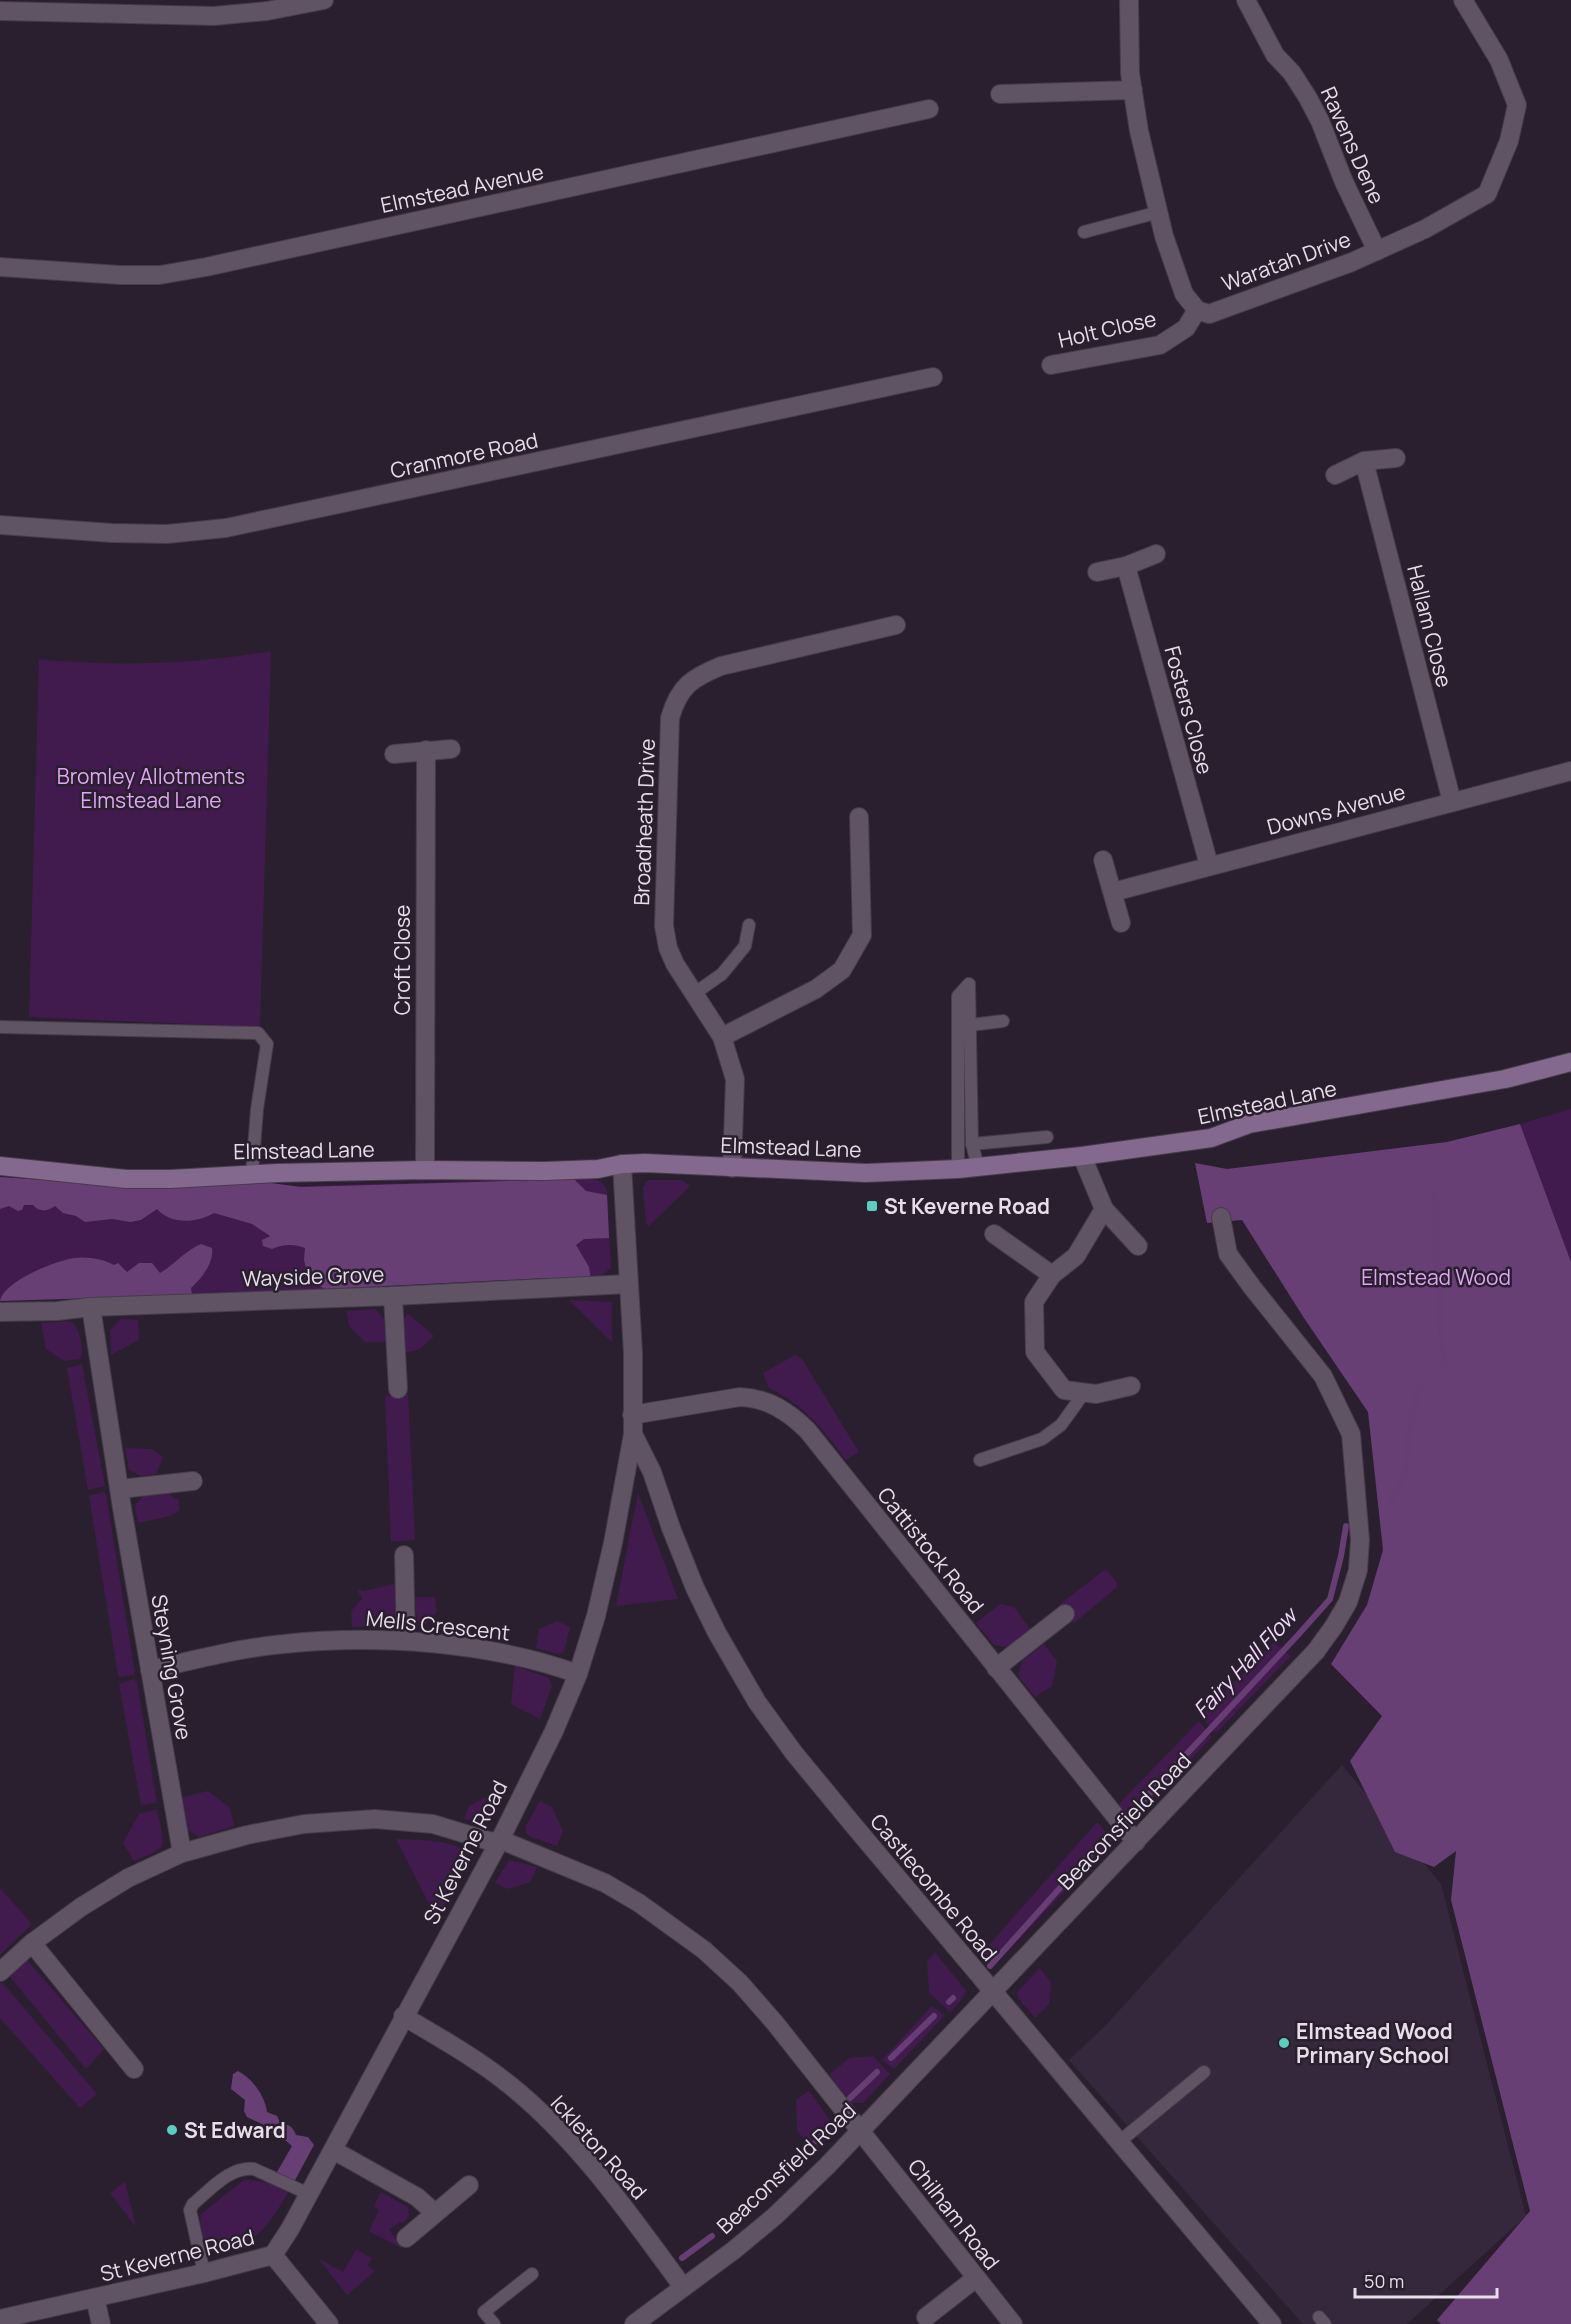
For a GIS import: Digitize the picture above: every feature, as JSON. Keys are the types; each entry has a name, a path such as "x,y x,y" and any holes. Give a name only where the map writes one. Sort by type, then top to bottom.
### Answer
{"street":[{"path":"0,11 214,16 267,11 324,0"},
{"path":"1129,0 1130,73 1139,130 1159,212 1184,294 1197,310"},
{"name":"Ravens Dene","path":"1246,0 1275,55 1292,73 1308,98 1320,122 1335,163 1377,251"},
{"name":"Waratah Drive","path":"1197,310 1209,314 1377,251 1425,229 1487,194 1509,141 1517,105 1499,60 1463,0"},
{"path":"1000,94 1133,90"},
{"name":"Elmstead Avenue","path":"0,267 120,275 160,275 206,267 929,109"},
{"name":"Holt Close","path":"1051,365 1160,345 1186,328 1197,310"},
{"name":"Cranmore Road","path":"0,525 112,533 167,534 226,528 933,377"},
{"path":"1335,475 1364,461 1396,458"},
{"name":"Hallam Close","path":"1364,461 1452,802"},
{"path":"1097,572 1126,566 1156,555"},
{"name":"Fosters Close","path":"1126,566 1209,865"},
{"name":"Broadheath Drive","path":"732,1168 735,1079 722,1037 675,964 668,948 664,926 670,718 676,696 699,675 721,666 896,625"},
{"path":"394,754 451,749"},
{"name":"Croft Close","path":"425,1170 426,750"},
{"name":"Downs Avenue","path":"1113,892 1571,771"},
{"path":"722,1037 816,989 842,970 862,935 859,817"},
{"path":"1103,860 1121,923"},
{"name":"Elmstead Lane","path":"0,1166 126,1179 425,1170 544,1171 598,1169 622,1164 866,1173 958,1169 1082,1156 1211,1138 1249,1124 1504,1078 1571,1062"},
{"path":"1082,1156 1104,1209 1138,1246"},
{"name":"St Keverne Road","path":"0,2319 273,2255 309,2194 403,2016 499,1842 554,1731 578,1674 596,1616 611,1553 633,1434 633,1353 622,1164"},
{"path":"1104,1209 1076,1256 1052,1275 1034,1302 1035,1352 1064,1390 1096,1394 1131,1386"},
{"name":"Beaconsfield Road","path":"634,2324 734,2250 775,2216 860,2132 1316,1651 1348,1602 1358,1570 1360,1540 1351,1434 1323,1376 1228,1254 1221,1217"},
{"path":"994,1234 1052,1275"},
{"name":"Wayside Grove","path":"0,1312 628,1284"},
{"path":"393,1296 398,1389"},
{"name":"Steyning Grove","path":"91,1307 182,1853"},
{"name":"Cattistock Road","path":"632,1415 740,1396 771,1403 788,1413 808,1431 1136,1842"},
{"name":"Castlecombe Road","path":"633,1434 652,1472 695,1588 717,1633 757,1702 794,1753 1272,2324"},
{"path":"120,1489 193,1481"},
{"path":"404,1555 406,1641"},
{"path":"996,1668 1065,1614"},
{"name":"Mells Crescent","path":"150,1670 285,1643 357,1638 406,1641 527,1658 578,1674"},
{"name":"Chilham Road","path":"0,1972 32,1943 81,1907 128,1878 182,1853 247,1835 304,1824 375,1819 433,1824 489,1841 506,1842 605,1883 639,1903 704,1950 752,1996 1013,2324"},
{"path":"32,1943 134,2068"},
{"name":"Ickleton Road","path":"403,2016 455,2047 510,2085 559,2129 602,2177 683,2287"},
{"path":"333,2150 417,2197 435,2213"},
{"path":"406,2238 469,2185"},
{"path":"273,2255 330,2324"},
{"path":"926,2317 976,2278"},
{"path":"95,2298 101,2324"}],"lane":[{"path":"1084,232 1159,212"},
{"path":"695,993 722,974 745,946 749,925"},
{"path":"958,1169 958,996 969,984 972,1144 978,1167"},
{"path":"971,1025 1003,1021"},
{"path":"0,1028 258,1033 267,1044 257,1109 252,1174"},
{"path":"972,1144 1047,1137"},
{"path":"980,1461 1042,1439 1061,1425 1084,1393"},
{"path":"1119,2142 1204,2072"},
{"path":"204,2273 190,2210 193,2204 233,2172 245,2168 254,2169 309,2194"},
{"path":"494,2324 484,2312 532,2274"}],"shaded area":[{"name":"Elmstead Wood Primary School","path":"1342,1765 1441,1884 1526,2216 1407,2324 1303,2324 1069,2060 1105,2026"}],"green space":[{"name":"Bromley Allotments Elmstead Lane","path":"271,651 260,1027 29,1017 39,659 97,663 156,663 214,659"},
{"path":"1571,1109 1571,1262 1520,1124"},
{"name":"Elmstead Wood","path":"1520,1124 1571,1262 1571,2324 1441,2324 1437,2320 1530,2211 1451,1900 1456,1851 1434,1867 1395,1852 1350,1761 1382,1716 1331,1664 1367,1605 1383,1550 1368,1412 1304,1318 1242,1220 1207,1223 1195,1163 1227,1169 1447,1142"},
{"path":"0,1177 133,1186 256,1181 301,1187 574,1179 586,1191 607,1195 609,1238 584,1239 576,1245 589,1267 591,1280 546,1278 325,1289 309,1280 304,1260 305,1248 288,1245 272,1249 263,1246 262,1240 270,1236 252,1224 214,1213 200,1219 177,1220 169,1218 157,1209 141,1220 130,1222 112,1219 85,1222 76,1216 63,1213 55,1206 44,1210 33,1205 24,1205 22,1210 18,1211 9,1206 0,1209"},
{"path":"0,1178 32,1180 54,1188 264,1187 595,1179 604,1185 607,1191 611,1268 596,1280 546,1278 222,1294 0,1301"},
{"path":"648,1180 682,1180 690,1186 649,1226 646,1224 643,1187"},
{"path":"201,1244 212,1248 212,1254 206,1270 191,1288 192,1295 0,1301 11,1286 20,1279 66,1260 84,1257 114,1265 118,1263 127,1272 139,1263 152,1263 160,1273"},
{"path":"569,1300 612,1302 612,1342"},
{"path":"375,1309 384,1319 386,1342 365,1342 349,1326 346,1311"},
{"path":"408,1314 434,1336 420,1349 405,1353 404,1319"},
{"path":"121,1319 138,1320 139,1340 111,1355 110,1330"},
{"path":"69,1321 79,1332 81,1359 64,1361 46,1349 41,1323"},
{"path":"795,1355 802,1359 859,1452 846,1460 803,1410 769,1388 763,1373"},
{"path":"82,1364 105,1486 88,1490 67,1368"},
{"path":"408,1394 415,1540 391,1542 385,1396"},
{"path":"125,1448 152,1449 163,1457 156,1474 141,1476 129,1470"},
{"path":"103,1492 106,1494 135,1673 120,1677 89,1496"},
{"path":"167,1492 175,1499 178,1498 180,1510 170,1516 138,1523 135,1505 144,1495"},
{"path":"638,1493 678,1599 616,1606"},
{"path":"1106,1570 1116,1581 1117,1587 1074,1623 1059,1605"},
{"path":"395,1584 396,1615 385,1627 352,1627 351,1611 362,1599 357,1589 363,1591"},
{"path":"415,1597 435,1597 437,1612 422,1628 417,1625"},
{"path":"1000,1604 1014,1607 1030,1629 1008,1647 994,1645 976,1623"},
{"path":"557,1621 570,1627 564,1652 558,1654 536,1648 539,1629"},
{"path":"1274,1642 1291,1656 1217,1732 1214,1732 1201,1716"},
{"path":"1044,1644 1057,1661 1052,1686 1035,1697 1018,1676 1022,1661"},
{"path":"515,1666 549,1678 552,1686 540,1719 511,1704"},
{"path":"134,1679 137,1682 157,1803 141,1805 119,1684"},
{"path":"1199,1721 1212,1737 1135,1818 1129,1818 1119,1804"},
{"path":"208,1791 230,1808 234,1826 199,1837 188,1830 182,1797"},
{"path":"491,1795 500,1799 488,1822 464,1819 469,1806"},
{"path":"540,1801 552,1807 563,1831 557,1846 526,1833 526,1826"},
{"path":"157,1809 162,1844 155,1852 134,1861 123,1843 139,1814"},
{"path":"1097,1822 1113,1840 1002,1957 997,1961 988,1961 982,1953"},
{"path":"396,1839 443,1843 469,1853 469,1862 437,1919"},
{"path":"509,1860 537,1867 530,1882 508,1889 495,1883"},
{"path":"0,1888 32,1924 0,1955"},
{"path":"935,1952 966,1991 963,1998 950,2012 929,1993 927,1961"},
{"path":"25,1958 104,2049 86,2069 7,1973"},
{"path":"1040,1968 1051,1983 1049,2004 1035,2018 1018,1998 1017,1992"},
{"path":"2,1982 97,2094 80,2108 0,2018 0,1984"},
{"path":"932,2006 944,2016 894,2069 882,2060"},
{"path":"873,2056 890,2074 863,2103 851,2103 829,2074 850,2058"},
{"path":"238,2071 257,2088 264,2100 267,2112 277,2116 281,2124 290,2126 296,2135 308,2137 314,2145 294,2182 277,2172 292,2146 280,2136 273,2135 264,2125 247,2117 244,2111 245,2100 231,2089 233,2074"},
{"path":"809,2091 835,2127 834,2133 815,2151 797,2131 796,2100"},
{"path":"245,2179 275,2184 289,2191 265,2227 248,2241 207,2253 200,2225 201,2214"},
{"path":"125,2182 136,2227 110,2193"},
{"path":"381,2192 408,2207 409,2216 404,2222 389,2229 403,2249 369,2231 379,2210 374,2206"},
{"path":"356,2250 372,2258 368,2266 375,2271 347,2295 319,2259 343,2272"}],"waterway":[{"name":"Fairy Hall Flow","path":"1434,1194 1443,1364 1439,1368"},
{"name":"Fairy Hall Flow","path":"1390,1505 1405,1477 1407,1447 1417,1389 1423,1384"},
{"name":"Fairy Hall Flow","path":"1137,1807 1330,1599 1346,1526"},
{"name":"Fairy Hall Flow","path":"990,1966 1095,1849"},
{"name":"Fairy Hall Flow","path":"949,2002 953,1998"},
{"name":"Fairy Hall Flow","path":"891,2058 934,2016"},
{"name":"Fairy Hall Flow","path":"850,2098 877,2072"},
{"name":"Fairy Hall Flow","path":"816,2141 823,2134"},
{"name":"Fairy Hall Flow","path":"682,2258 712,2236"}],"place":[{"name":"St Keverne Road","path":"872,1206"},
{"name":"Elmstead Wood Primary School","path":"1284,2043"},
{"name":"St Edward","path":"172,2130"}]}
